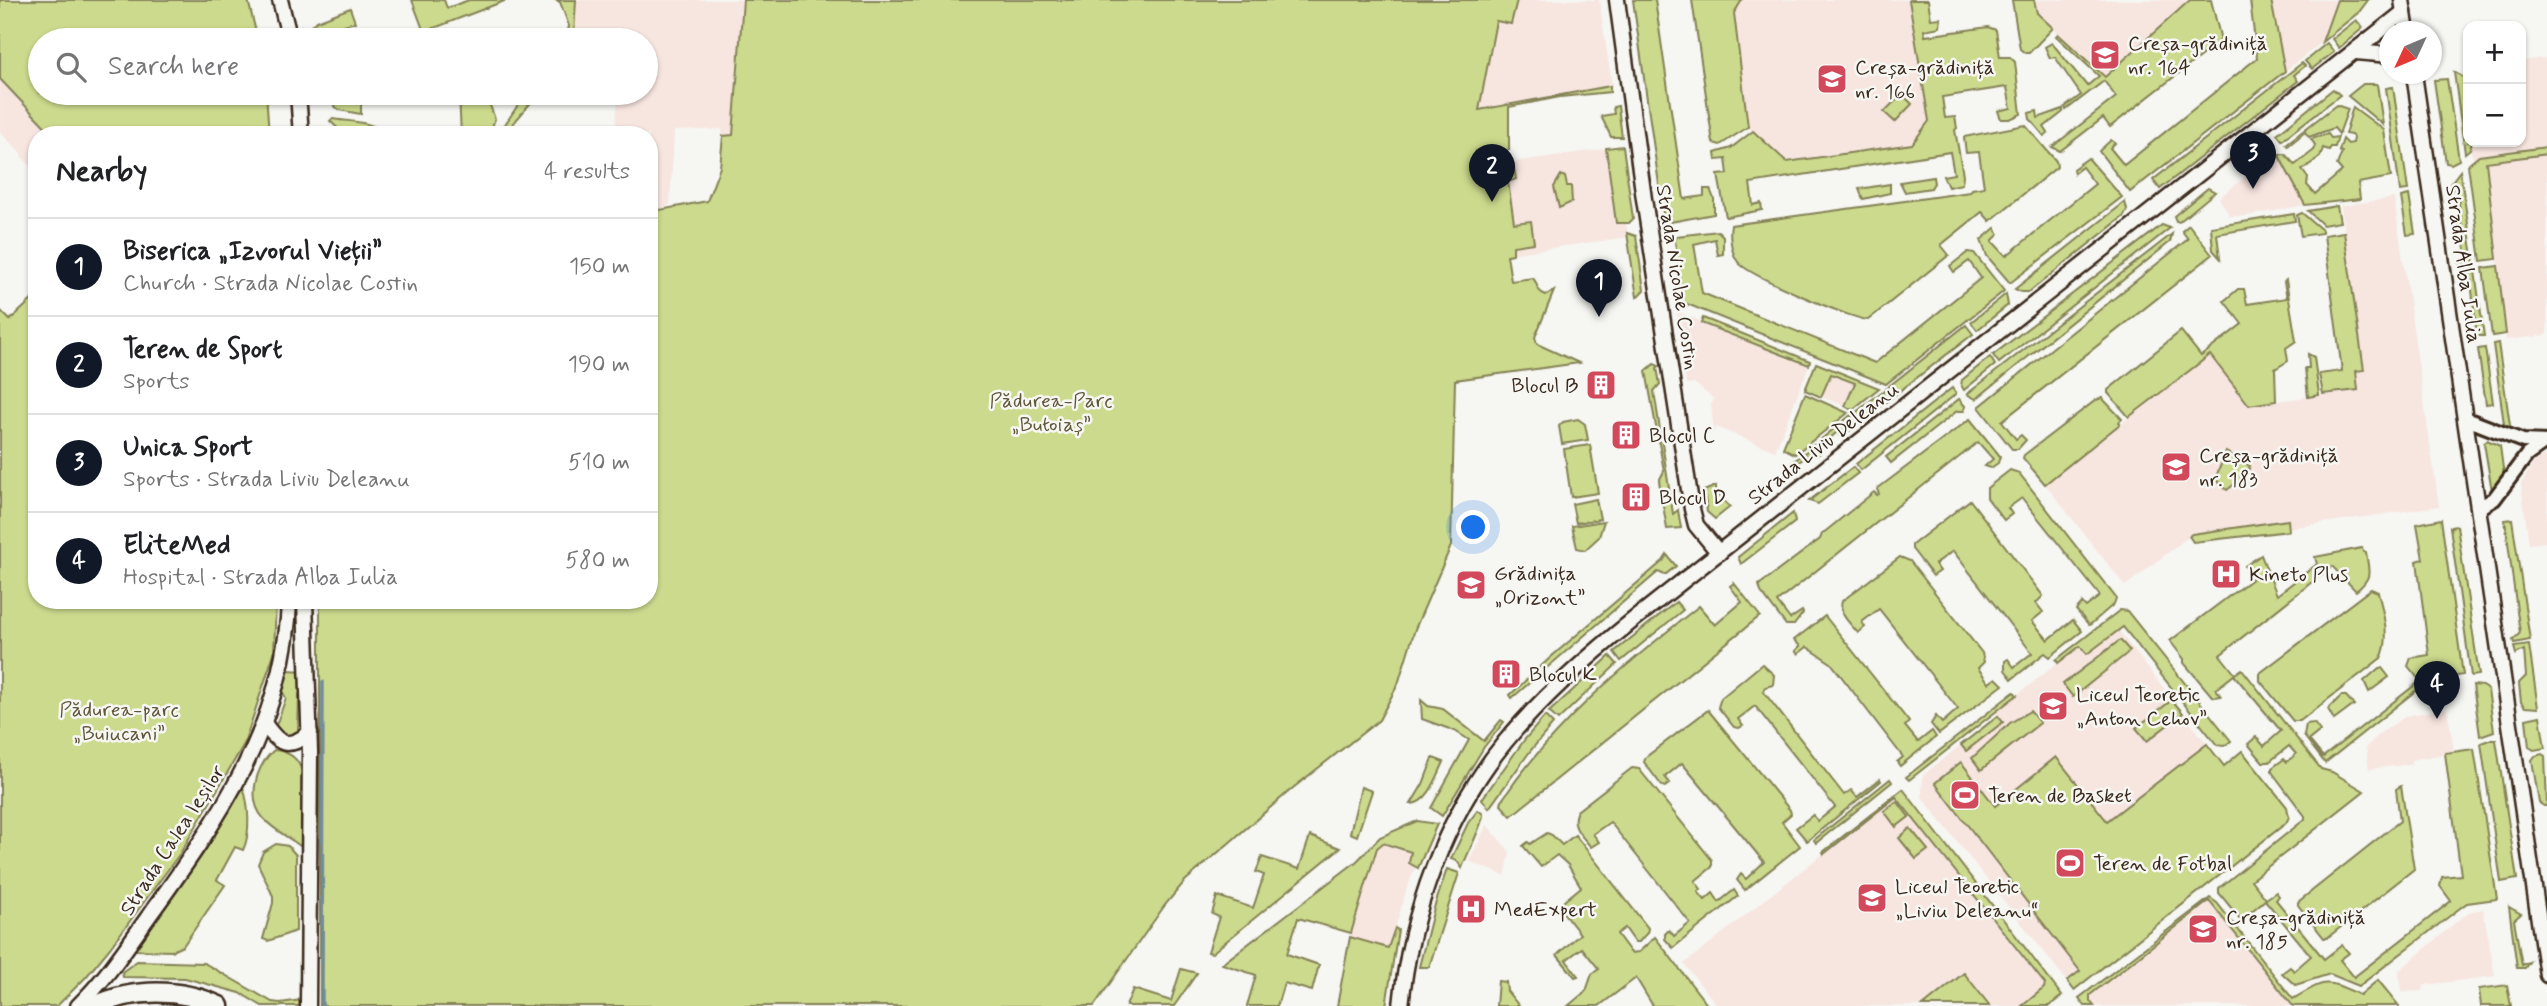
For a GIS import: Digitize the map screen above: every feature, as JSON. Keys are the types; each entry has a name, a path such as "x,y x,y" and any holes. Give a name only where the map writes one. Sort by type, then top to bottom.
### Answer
{"highway":[{"path":"95,1006 125,996 168,992 189,995 219,1006"}],"main road":[{"path":"281,0 287,28"},
{"name":"Strada Nicolae Costin","path":"1617,0 1644,199 1692,509 1696,525 1718,553"},
{"name":"Strada Liviu Deleanu","path":"1401,1006 1412,937 1426,889 1452,827 1490,762 1519,726 1569,675 1718,553 2356,52 2403,6"},
{"path":"2356,52 2379,54"},
{"name":"Strada Alba Iulia","path":"2416,84 2547,975"},
{"path":"299,105 300,126"},
{"name":"Strada Calea Ieșilor","path":"78,1006 105,976 186,865 232,793 264,723 279,680 288,609"},
{"path":"305,609 310,733 308,1006"},
{"path":"264,723 275,737 288,744 301,740 310,733"}],"street":[{"path":"2466,419 2523,442 2545,442"},
{"path":"2479,508 2494,499 2527,455 2545,442"}],"shaded area":[{"path":"574,0 743,0 733,135 723,136 722,129 674,131 670,204 664,208 658,210 658,126 616,126 617,105 658,105 658,28 572,28"},
{"path":"1517,0 1599,0 1612,86 1478,111 1497,20 1511,23"},
{"name":"Creșa-grădiniță nr. 166","path":"1742,0 1909,0 1929,121 1912,144 1787,162 1748,127 1734,13"},
{"name":"Creșa-grădiniță nr. 164","path":"2034,0 2190,2 2105,77 2037,13"},
{"path":"2271,0 2337,0 2322,42 2285,71"},
{"path":"2547,58 2547,335 2506,340 2486,162 2475,163 2470,149 2526,147 2526,60"},
{"path":"0,79 44,126 28,126 28,164 0,132"},
{"path":"1618,147 1629,222 1626,223 1628,237 1467,260 1475,164 1506,163"},
{"path":"2277,151 2305,205 2247,216 2230,216 2219,198"},
{"path":"2394,198 2439,506 2288,528 2288,521 2192,534 2125,586 2045,484 2208,355 2249,405 2358,390 2356,370 2364,369 2341,206"},
{"path":"1678,312 1809,365 1775,451 1716,427 1714,433 1711,405 1714,399 1694,383 1686,384"},
{"path":"1831,373 1855,383 1845,406 1821,397"},
{"path":"2547,456 2547,542 2529,544 2521,484 2535,461"},
{"path":"2118,630 2261,813 2257,831 2067,981 1922,797 1923,775 1998,716 1995,712 2080,646 2087,654"},
{"path":"2447,708 2454,752 2411,760 2411,764 2369,769 2366,747 2382,732 2406,716"},
{"name":"Liceul Teoretic „Liviu Deleanu“","path":"1896,796 2045,984 2044,988 2022,1006 1718,1006 1684,964"},
{"path":"1487,825 1510,852 1505,876 1469,861"},
{"path":"1380,837 1421,853 1406,891 1389,949 1350,937"},
{"name":"Creșa-grădiniță nr. 185","path":"2209,901 2293,1006 2094,1006 2089,995"},
{"path":"2483,909 2495,976 2425,985 2422,991 2401,992 2399,971 2461,918"}],"green space":[{"path":"0,0 248,0 255,28 28,28 28,105 267,105 268,126 44,126 0,79"},
{"path":"412,0 444,0 447,8 469,0 507,0 434,28 422,28"},
{"path":"555,0 576,0 574,28 569,28 560,2"},
{"name":"Pădurea-Parc „Butoiaș”","path":"743,0 1517,0 1511,24 1496,21 1479,110 1610,86 1610,92 1560,97 1509,107 1509,150 1476,151 1476,164 1513,162 1516,179 1508,182 1514,223 1531,221 1534,243 1513,246 1513,254 1507,255 1511,281 1533,278 1539,290 1546,295 1554,291 1535,337 1537,344 1579,363 1455,380 1451,546 1415,629 1398,684 1379,720 1293,788 1185,881 1094,1006 320,1006 320,609 658,609 658,210 707,201 720,167 723,136 733,135"},
{"path":"1633,0 1655,0 1684,199 1704,196 1704,189 1710,189 1714,199 1714,214 1665,223"},
{"path":"1692,0 1742,0 1734,13 1748,127 1720,145 1713,143"},
{"path":"1909,0 1928,0 1931,19 1941,18 1940,27 1924,30 1925,36 1988,27 1996,30 2000,57 2010,57 2015,62 2021,114 2010,119 2001,119 1998,111 2011,108 2007,87 1942,97 1945,118 1955,117 1962,184 1948,187 1943,176 1954,174 1950,152 1750,183 1753,205 1761,203 1762,210 1726,217 1718,175 1728,174 1726,159 1716,160 1715,153 1731,148 1753,131 1787,162 1912,144 1929,121"},
{"path":"2012,0 2034,0 2037,13 2053,28 2029,53 2020,49"},
{"path":"2190,0 2211,0 2221,40 2110,127 2103,118 2060,151 2052,147 2116,97 2104,81 2066,110 2065,107 2081,95 2055,57 2050,58 2045,47 2052,43 2087,86 2099,76 2056,36 2058,34 2105,77"},
{"path":"2250,0 2271,0 2285,71 2130,192 2099,151 2111,140 2115,143 2110,148 2124,165 2257,58"},
{"path":"2337,0 2368,0 2359,12 2322,42"},
{"path":"350,8 355,22 333,28 311,28 317,21"},
{"path":"2356,20 2363,28 2339,48 2332,39"},
{"path":"2327,43 2334,52 2312,69 2305,61"},
{"path":"2302,63 2305,66 2294,75 2298,81 2160,189 2153,180"},
{"path":"2454,72 2463,77 2463,138"},
{"path":"2442,79 2447,79 2459,160 2451,164 2446,163 2435,84 2442,84"},
{"path":"2363,84 2377,84 2383,125 2348,96"},
{"path":"2393,87 2408,190 2400,191 2386,88"},
{"path":"2333,89 2340,95 2282,140 2277,134"},
{"path":"1902,94 1912,104 1895,122 1884,112"},
{"path":"334,105 361,105 361,114 344,111"},
{"path":"460,105 490,105 495,119 492,126 461,126"},
{"path":"518,105 529,105 511,126 504,126"},
{"path":"2336,105 2348,109 2339,134 2334,128 2309,137 2305,132 2288,146 2286,144"},
{"path":"1618,106 1622,137 1611,137 1601,116 1614,114 1613,107"},
{"path":"2353,107 2384,130 2391,177 2358,183 2360,199 2305,205 2278,154 2285,154 2295,165 2313,151 2315,145 2311,139 2328,134 2331,138 2338,137 2335,147 2329,150 2323,148 2320,157 2302,170 2308,178 2307,185 2315,194 2342,171 2337,165 2342,152 2339,151 2343,139 2348,144 2353,143 2354,138 2345,134"},
{"path":"2063,109 2063,112 2044,127 2048,133 2044,136 2030,119 2029,113 2037,111 2038,118"},
{"path":"332,119 372,126 335,126 330,121"},
{"path":"2025,125 2056,161 2057,167 1990,221 1982,212 1941,245 1949,255 1868,320 1779,286 1746,268 1738,262 1734,254 1731,225 1970,192 1972,189 1984,187 1979,152 1966,153 1964,137"},
{"path":"1623,146 1633,219 1629,223 1616,223 1606,148"},
{"path":"2547,147 2547,154 2486,162 2497,259 2481,261 2468,165 2479,156"},
{"path":"2088,158 2122,197 2010,283 1987,256 1981,240 1995,228 1999,234 1992,241 2006,256 2095,184 2082,167 2074,173 2073,169"},
{"path":"2460,171 2474,263 2459,262 2467,258 2457,191 2448,191"},
{"path":"1561,175 1565,177 1567,186 1571,186 1572,202 1559,208 1554,187"},
{"path":"1933,177 1931,188 1905,192 1900,182"},
{"path":"1890,184 1890,193 1863,199 1859,189"},
{"path":"2208,188 2215,192 2179,222 2176,221 2174,216"},
{"path":"2409,195 2415,234 2407,235 2401,197"},
{"path":"2125,202 2127,210 2124,216 2029,292 2015,289"},
{"path":"2337,206 2340,222 2323,225 2308,211"},
{"path":"2302,213 2322,230 2322,233 2301,236 2297,215"},
{"path":"2294,214 2295,221 2217,234 2220,258 2213,250 2211,227"},
{"path":"2162,225 2170,228 1999,363 1993,355"},
{"path":"2189,225 2212,255 2002,421 2016,439 2021,435 2026,440 2018,449 2012,449 1979,407 2188,239 2182,231"},
{"path":"1718,231 1723,236 1723,254 1718,255 1715,239 1694,244 1702,293 1875,363 1981,278 1969,261 1954,272 1950,266 1968,252 1974,253 2004,291 1886,384 1682,302 1675,240 1677,236"},
{"path":"2344,232 2364,370 2356,371 2358,390 2323,394 2319,374 2342,371 2324,235"},
{"path":"1627,233 1636,236 1644,290 1637,297"},
{"path":"2172,234 2170,242 1976,399 1967,394"},
{"path":"2498,266 2506,334 2492,336 2483,268"},
{"path":"2475,271 2484,336 2472,336 2469,332 2476,327 2471,281 2463,281 2462,274"},
{"path":"2286,280 2296,341 2286,348 2288,361 2275,369 2276,401 2249,405 2210,355 2129,417 2108,393 2108,390 2181,331 2201,356 2242,324 2224,301 2238,289 2244,289 2247,304 2287,298 2284,282"},
{"path":"2006,294 2008,305 1977,330 1971,322"},
{"name":"Pădurea-parc „Buiucani”","path":"28,303 28,609 276,609 274,653 244,744 181,852 110,948 57,1006 0,1006 0,310 10,320"},
{"path":"1703,318 1810,361 1809,365 1701,323"},
{"path":"1966,325 1973,334 1860,422 1854,414"},
{"path":"2498,343 2511,432 2505,431 2493,344"},
{"path":"2485,348 2493,403 2486,404 2478,349"},
{"path":"2308,354 2314,357 2319,395 2308,397 2305,368 2309,368"},
{"path":"1990,357 1995,365 1964,390 1962,380"},
{"path":"1816,363 1879,388 1852,410 1845,406 1855,383 1831,374 1821,397 1805,390"},
{"path":"1654,364 1659,366 1657,368 1660,384 1654,391 1673,514 1678,510 1681,528 1667,529 1659,481 1664,471 1646,371"},
{"path":"1952,388 1956,394 1861,470 1856,464"},
{"path":"1805,394 1848,413 1795,454 1783,448"},
{"path":"2102,398 2122,419 2120,424 2045,484 2023,458 2024,455"},
{"path":"1959,399 1965,406 1964,411 1957,411 1891,463 1886,457"},
{"path":"1851,415 1858,424 1841,437 1837,432 1818,449 1820,453 1817,455 1813,451 1790,469 1787,467"},
{"path":"1578,419 1585,424 1588,440 1562,444 1559,426 1563,422"},
{"path":"1970,419 2000,456 1998,463 1991,468 1985,466 1993,459 1978,442 1777,602 1790,619 1802,611 1803,613 1794,625 1786,625 1761,592 1759,585 1820,539 1822,534 1874,492 1879,494 1877,489"},
{"path":"2487,440 2500,446 2504,476 2492,491 2484,443"},
{"path":"1590,445 1598,493 1571,497 1564,449"},
{"path":"2226,452 2250,466 2246,475 2227,490 2215,479"},
{"path":"1853,467 1858,473 1818,504 1809,501"},
{"path":"2010,470 2019,473 2116,598 2114,604 2091,624 2076,610 2082,603 2086,607 2100,596 2022,498 2008,508 2012,514 2004,520 1987,498 1987,488"},
{"path":"1716,486 1716,493 1730,507 1715,519 1707,512 1704,491"},
{"path":"1596,499 1600,519 1576,523 1572,504"},
{"path":"1970,500 2043,596 2036,603 2043,612 2032,621 2048,640 2073,620 2082,631 2050,657 2045,653 2012,679 2005,670 2005,661 2008,659 2014,667 2032,653 1953,551 1935,564 1940,571 1933,576 1912,549 1912,545"},
{"path":"1793,513 1795,522 1741,564 1738,557"},
{"path":"2441,519 2463,675 2428,681 2325,763 2304,736 2306,724 2314,723 2320,731 2309,740 2323,757 2420,681 2408,666 2411,658 2429,655 2417,561 2423,559 2417,524"},
{"path":"2512,519 2530,640 2514,643 2513,640 2520,633 2505,520"},
{"path":"2288,520 2289,531 2193,542 2189,536 2192,534"},
{"path":"1604,521 1599,537 1585,550 1577,548 1572,526"},
{"path":"2457,526 2479,675 2471,676 2450,527"},
{"path":"2362,548 2363,552 2366,552 2368,574 2365,582 2356,591 2332,566 2220,655 2235,674 2242,669 2321,769 2332,772 2364,791 2251,880 2266,899 2276,892 2279,896 2276,900 2324,959 2342,945 2349,953 2340,960 2354,977 2451,901 2440,886 2442,877 2461,875 2445,753 2474,749 2497,899 2467,903 2359,986 2330,974 2295,985 2282,973 2290,967 2294,971 2311,956 2265,900 2241,920 2219,893 2219,888 2305,819 2272,772 2272,768 2284,759 2287,762 2296,754 2289,746 2269,762 2263,762 2248,744 2256,737 2264,746 2281,731 2234,675 2216,689 2221,696 2211,695 2184,663 2184,659 2170,641 2253,578 2245,566 2261,555 2277,595 2317,564 2315,557"},
{"path":"1667,555 1676,566 1665,575 1658,572 1512,698 1510,695 1551,657"},
{"path":"1900,557 1910,561 1982,653 1984,662 1978,668 1989,683 1996,678 2003,685 1939,734 1931,724 1936,716 1942,723 1958,709 1879,609 1862,622 1865,627 1858,633 1846,618 1841,606 1842,601"},
{"path":"1734,583 1760,616 1511,816 1501,805 1502,800 1522,772 1568,720 1619,672 1699,606 1715,625 1742,602 1730,586"},
{"path":"2371,589 2378,592 2385,625 2384,651 2381,658 2300,721 2293,721 2260,681 2260,673"},
{"path":"1676,602 1683,610 1621,661 1614,652"},
{"path":"2120,610 2127,611 2231,741 2224,746 2217,745 2123,627 2087,654 2080,646 2058,663 2056,660"},
{"path":"1825,616 1909,722 1905,726 1918,742 1932,731 1936,737 1900,766 1897,762 1903,757 1831,663 1807,647 1798,654 1795,651 1800,646 1794,640"},
{"path":"2120,640 2130,651 2073,697 2063,684"},
{"path":"2529,645 2538,708 2525,707 2521,702 2519,683 2526,676 2524,650 2516,654 2514,647"},
{"path":"1610,656 1617,664 1558,720 1549,712"},
{"path":"1762,664 1774,675 1773,685 1765,687 1763,691 1844,795 1851,790 1857,797 1880,779 1881,781 1807,841 1796,828 1813,815 1818,821 1835,807 1755,706 1738,719 1743,726 1739,728 1734,727 1718,707 1721,698"},
{"path":"2379,668 2389,677 2369,692 2364,681"},
{"path":"288,670 303,671 304,686 299,695 298,733 292,735 283,734 275,728 286,698 282,691"},
{"path":"2473,685 2488,690 2494,731 2480,736"},
{"path":"2014,692 2017,695 1909,780 1906,777"},
{"path":"2341,696 2346,696 2354,705 2334,720 2328,709"},
{"path":"1421,700 1428,706 1443,709 1484,741 1501,720 1504,722 1484,747 1442,816 1431,808 1469,740 1455,731 1422,719"},
{"path":"2172,700 2183,713 2147,741 2136,728"},
{"path":"1708,710 1790,810 1791,814 1782,822 1800,846 1745,890 1737,880 1741,874 1746,879 1764,862 1682,763 1665,777 1670,783 1665,787 1644,762 1646,757"},
{"path":"2030,711 2040,723 1981,770 1972,758 2010,723"},
{"path":"1545,716 1553,724 1489,808 1482,799"},
{"path":"1998,716 2003,722 1966,751 1961,745"},
{"path":"2540,716 2545,748 2534,750 2529,747 2526,719"},
{"path":"2496,740 2517,879 2501,882 2481,743"},
{"path":"2207,744 2224,766 2242,751 2287,807 2289,817 2286,823 2074,990 2067,981 2080,971 1935,783 1961,762 1995,806 2056,757 2107,821"},
{"path":"274,750 292,756 298,762 302,773 304,815 303,843 300,846 268,823 255,802 258,774"},
{"path":"2542,754 2545,756 2547,806 2539,803 2532,760"},
{"path":"1433,758 1444,762 1435,781 1423,799 1411,804 1423,784"},
{"path":"1632,768 1639,769 1712,860 1712,867 1695,881 1701,889 1698,892 1705,900 1713,893 1719,902 1734,890 1738,896 1673,948 1665,939 1665,934 1669,930 1674,936 1690,923 1610,822 1593,834 1599,842 1591,847 1576,826 1577,811"},
{"path":"1890,779 1892,782 1816,843 1814,840"},
{"path":"2401,786 2414,869 2324,938 2298,902 2400,821 2396,789"},
{"path":"243,787 248,810 246,843 243,850 235,847 217,880 225,885 183,946 172,951 135,950 202,853"},
{"path":"1361,787 1372,791 1357,836 1350,833"},
{"path":"1903,789 2062,996 2049,1006 2022,1006 2044,988 2045,984 1896,797 1824,854 1823,852"},
{"path":"1897,801 1909,817 1896,827 1884,811"},
{"path":"1478,810 1483,814 1483,818 1462,868 1457,861 1451,859 1468,823"},
{"path":"1417,821 1437,824 1418,868 1409,863 1411,852 1383,843 1377,848 1351,933 1298,918 1287,954 1319,965 1312,991 1284,983 1277,1006 1247,1006 1256,975 1222,964 1357,861 1380,837"},
{"path":"1910,828 1928,850 1916,859 1899,838"},
{"path":"1547,833 1562,845 1575,835 1648,928 1639,942 1635,942 1625,928 1617,934 1631,953 1639,952 1655,937 1708,1006 1653,1006 1636,978 1599,1006 1568,1006 1586,991 1592,974 1599,969 1582,948 1566,960 1578,976 1575,977 1557,955 1580,934 1562,911 1564,901 1581,887 1568,865 1557,855 1541,867 1523,846"},
{"path":"1310,836 1340,848 1212,953 1208,952 1219,917 1212,914 1217,896 1253,908 1264,875 1256,872 1262,857 1299,869"},
{"path":"276,844 288,846 296,855 296,931 268,941 263,939 273,896 258,864 263,852"},
{"path":"1447,869 1459,873 1429,967 1419,967 1434,908"},
{"path":"2210,898 2217,903 2293,999 2326,984 2340,986 2360,995 2378,980 2399,1006 2293,1006 2209,901 2090,995 2094,1006 2085,1006 2079,998"},
{"path":"2509,907 2521,914 2514,920 2522,965 2529,962 2525,968 2517,968"},
{"path":"1395,928 1398,930 1386,1006 1337,1006 1350,937 1388,948"},
{"path":"137,961 204,963 272,1002 302,1000 302,1006 262,1006 240,993 185,978 123,977 122,972"},
{"path":"1181,969 1197,973 1174,1006 1126,1006 1133,989 1171,1001"},
{"path":"1964,973 1990,1006 1923,1006"},
{"path":"1498,981 1506,982 1507,991 1519,1006 1496,1006"},
{"path":"2507,985 2511,1006 2481,1006 2479,989"}],"waterway":[{"path":"322,1006 323,682"}],"place":[{"name":"Creșa-grădiniță nr. 164","path":"2105,55"},
{"name":"Creșa-grădiniță nr. 166","path":"1832,79"},
{"name":"Unica Sport","path":"2253,189"},
{"name":"Teren de Sport","path":"1492,202"},
{"name":"Biserica „Izvorul Vieții”","path":"1599,317"},
{"name":"Blocul B","path":"1601,385"},
{"name":"Blocul C","path":"1626,435"},
{"name":"Creșa-grădiniță nr. 183","path":"2176,467"},
{"name":"Blocul D","path":"1636,497"},
{"name":"Kineto Plus","path":"2226,574"},
{"name":"Grădinița „Orizont”","path":"1471,585"},
{"name":"Blocul K","path":"1506,674"},
{"name":"Liceul Teoretic „Anton Cehov”","path":"2053,706"},
{"name":"EliteMed","path":"2437,719"},
{"name":"Teren de Basket","path":"1965,795"},
{"name":"Teren de Fotbal","path":"2070,863"},
{"name":"Liceul Teoretic „Liviu Deleanu“","path":"1872,898"},
{"name":"MedExpert","path":"1471,909"},
{"name":"Creșa-grădiniță nr. 185","path":"2203,929"}]}
